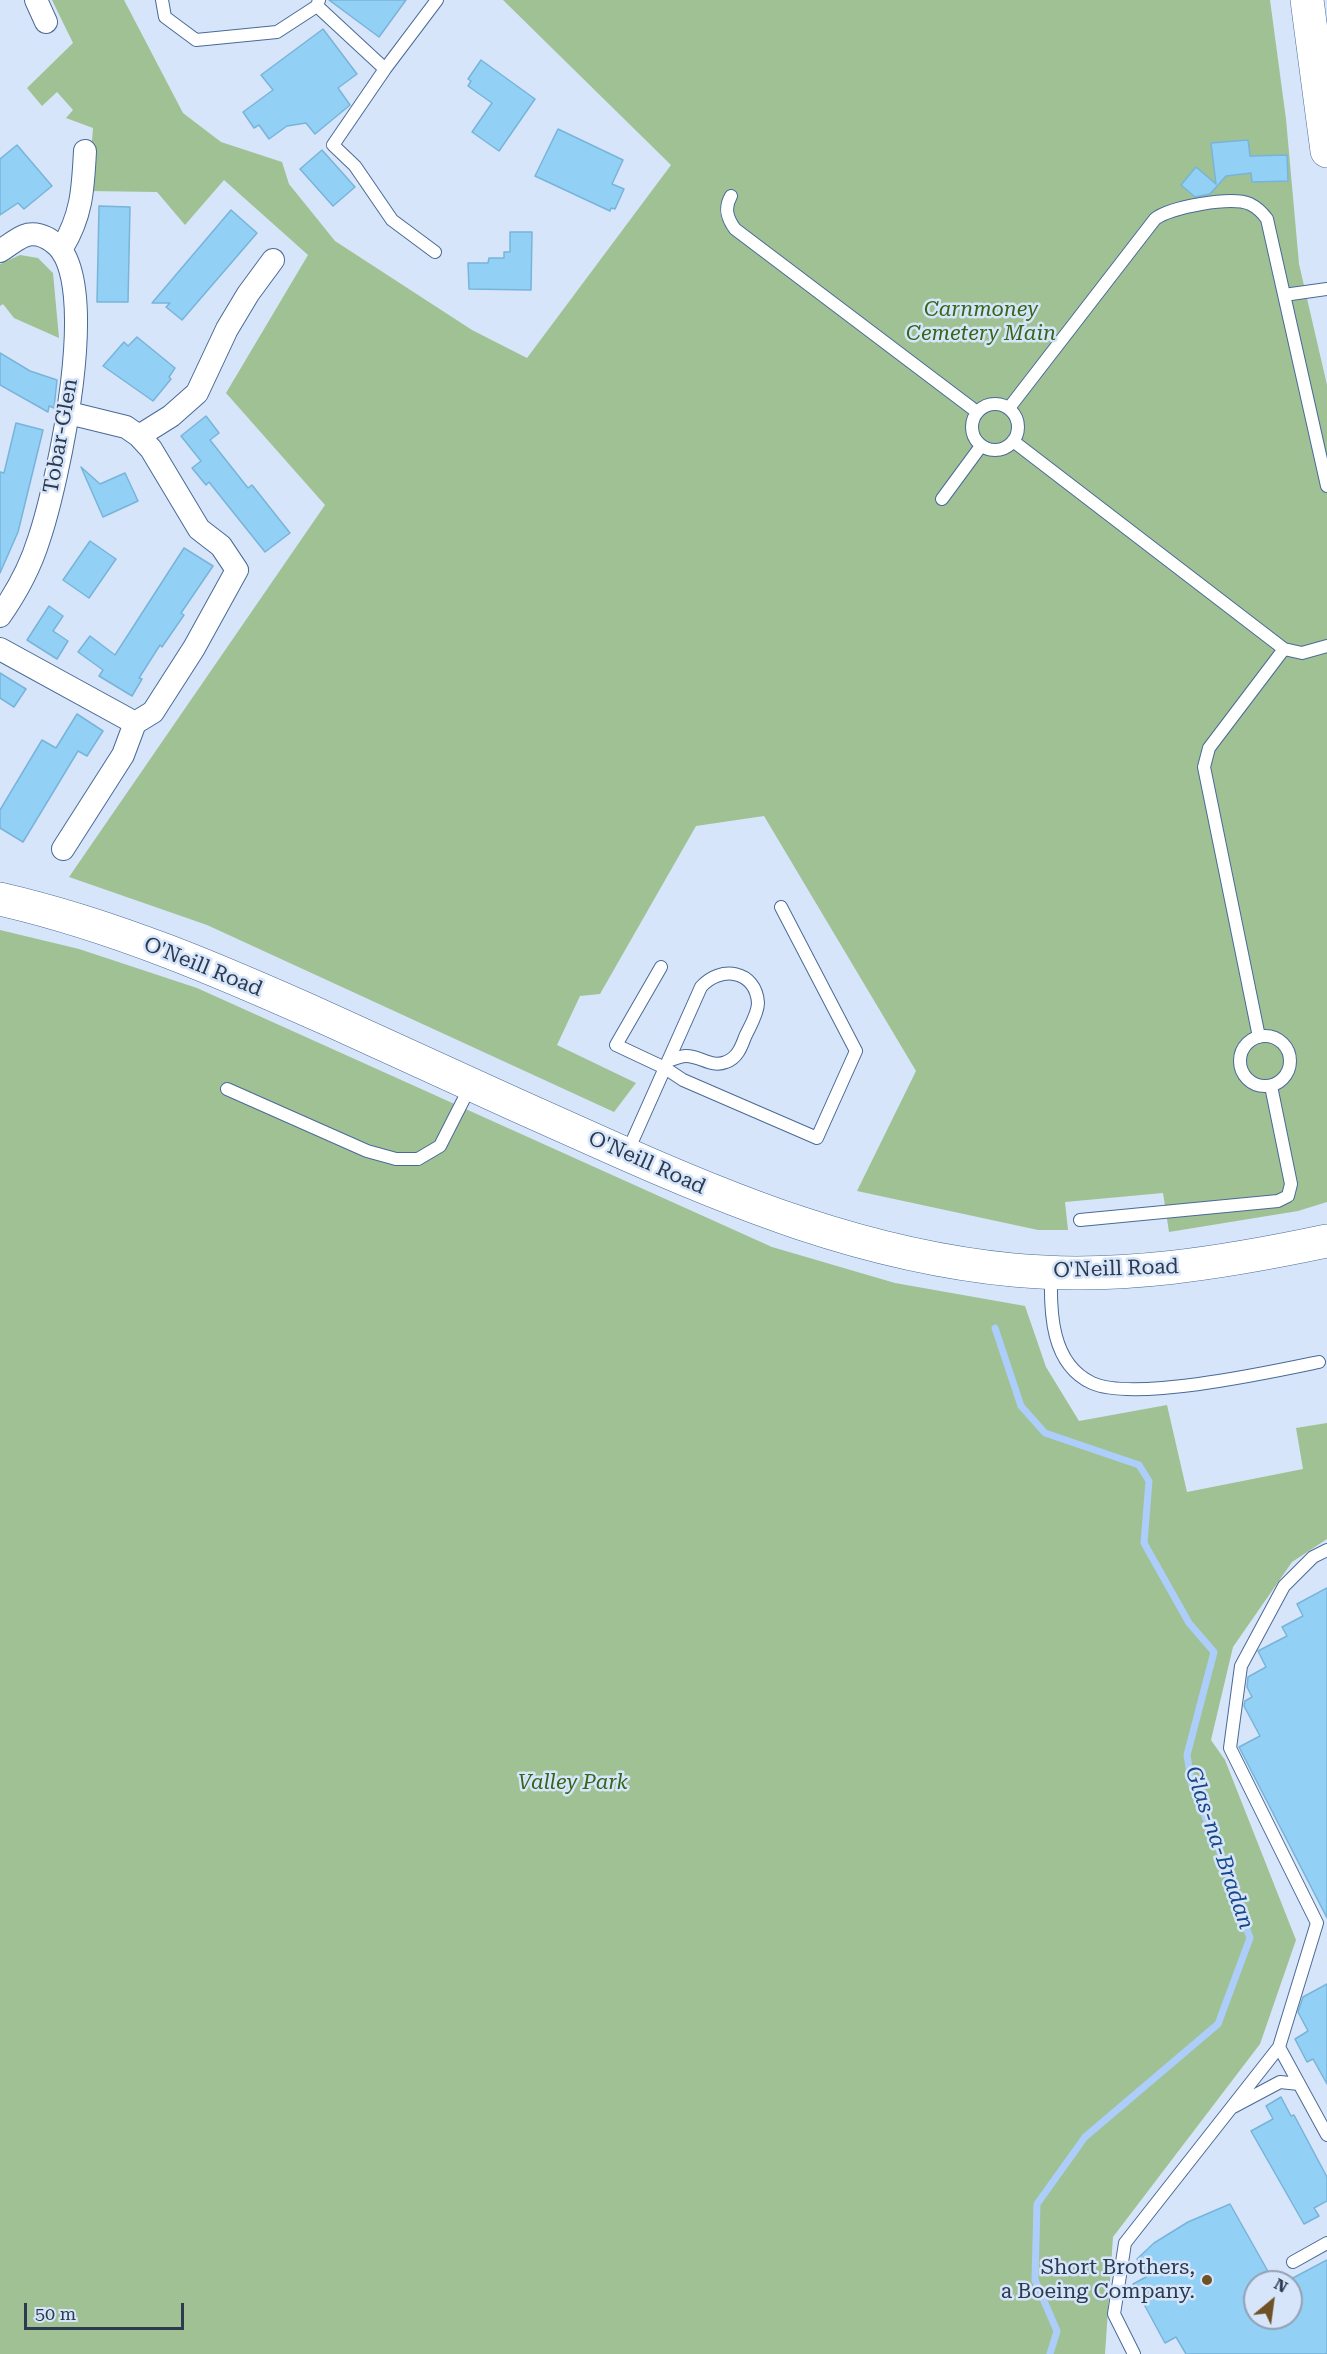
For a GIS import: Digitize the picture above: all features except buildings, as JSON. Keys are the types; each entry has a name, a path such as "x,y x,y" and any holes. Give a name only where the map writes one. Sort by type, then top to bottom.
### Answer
{"main road":[{"path":"1307,0 1327,151"},
{"name":"O'Neill Road","path":"0,899 101,927 182,957 272,994 710,1191 841,1238 970,1265 1051,1273 1104,1273 1192,1266 1327,1241"}],"street":[{"path":"36,0 46,22"},
{"path":"0,251 25,236 44,236 62,248 75,227 82,198 85,151"},
{"name":"Tobar-Glen","path":"0,616 11,601 39,541 56,482 69,412 73,382 75,292 62,248"},
{"path":"140,436 171,416 197,393 227,329 248,294 273,260"},
{"path":"63,849 123,755 135,723 153,712 194,648 237,570 221,546 199,529 151,449 140,436 126,427 69,412"},
{"path":"0,649 135,723"}],"lane":[{"path":"162,0 165,16 196,40 277,32 318,3 385,69"},
{"path":"435,252 392,220 355,166 333,145 385,69 437,0"},
{"path":"731,196 726,212 735,229 977,412"},
{"path":"1009,408 1155,219 1164,211 1235,202 1248,203 1261,210 1267,219 1327,486"},
{"path":"1284,295 1327,289"},
{"path":"994,403 1009,408 1017,420 1017,434 1013,441 1000,450 981,446 971,429 977,412 994,403"},
{"path":"1013,441 1284,649 1302,653 1327,646"},
{"path":"942,499 981,446"},
{"path":"1259,1037 1204,767 1209,747 1284,649"},
{"path":"660,967 616,1045 667,1064 683,1080 817,1138 856,1051 781,907"},
{"path":"626,1155 701,987 708,979 724,973 734,973 752,985 758,1006 739,1052 733,1059 724,1063 712,1064 687,1056 667,1064"},
{"path":"1259,1037 1277,1039 1288,1051 1290,1068 1279,1082 1271,1086 1256,1084 1244,1074 1241,1067 1240,1059 1246,1045 1259,1037"},
{"path":"227,1089 367,1151 396,1159 417,1159 441,1146 471,1085"},
{"path":"1080,1220 1278,1201 1288,1196 1291,1184 1271,1086"},
{"path":"1051,1273 1050,1313 1058,1346 1076,1371 1092,1383 1113,1388 1181,1386 1319,1362"},
{"path":"1134,2354 1114,2314 1125,2243 1279,2047 1317,1923 1230,1748 1241,1666 1284,1586 1313,1557 1327,1551"},
{"path":"1279,2047 1327,2135"},
{"path":"1227,2111 1280,2082 1299,2084"},
{"path":"1293,2262 1327,2243"}],"green space":[{"name":"Carnmoney Cemetery Main","path":"52,0 124,0 183,113 221,142 282,162 289,184 335,241 472,330 527,358 671,165 503,0 1270,0 1286,119 1299,264 1327,385 1327,1202 1298,1211 1169,1232 1163,1193 1065,1202 1068,1230 1038,1230 857,1191 916,1071 764,816 696,826 600,994 580,996 557,1045 636,1083 614,1112 207,925 69,877 325,505 226,393 308,255 224,180 185,225 157,192 88,191 93,128 66,118 73,110 57,92 42,106 27,88 73,43"},
{"path":"20,255 38,258 53,273 59,338 14,318 3,304 0,306 0,264"},
{"name":"Valley Park","path":"0,930 79,949 197,988 772,1247 895,1283 1025,1306 1046,1367 1079,1421 1167,1405 1187,1492 1303,1469 1296,1428 1327,1423 1327,1539 1292,1562 1233,1647 1211,1740 1225,1760 1296,1940 1260,2044 1113,2237 1105,2354 0,2354"}],"waterway":[{"name":"Glas-na-Bradan","path":"995,1328 1021,1406 1045,1433 1139,1465 1149,1481 1144,1543 1189,1623 1214,1652 1187,1755 1192,1786 1217,1844 1250,1938 1218,2024 1085,2137 1037,2204 1035,2280 1057,2331 1050,2354"}],"place":[{"name":"Short Brothers, a Boeing Company.","path":"1207,2280"}]}
